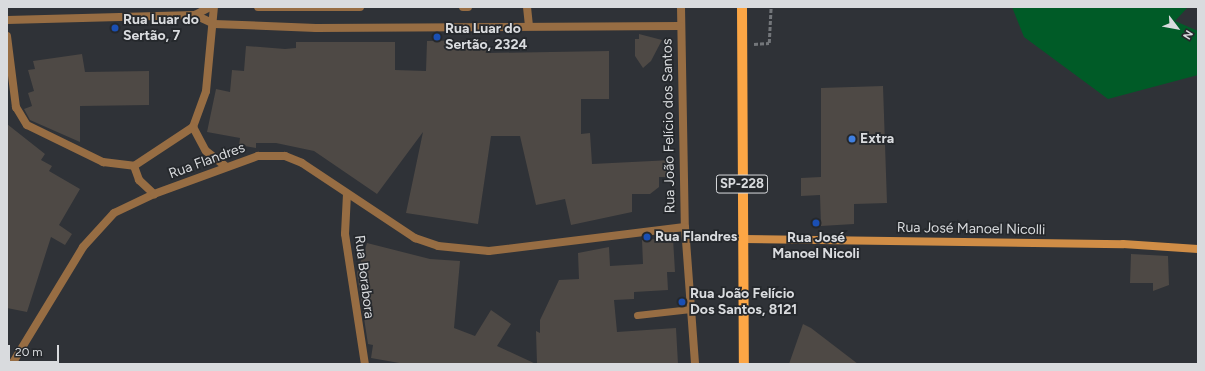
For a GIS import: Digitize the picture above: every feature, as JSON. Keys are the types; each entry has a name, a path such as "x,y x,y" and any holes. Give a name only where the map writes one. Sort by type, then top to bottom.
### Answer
{"main road":[{"name":"SP-228","path":"742,7 744,364"},
{"name":"Rua José Manoel Nicolli","path":"743,239 1123,244 1198,249"}],"street":[{"path":"195,16 210,7"},
{"path":"7,36 16,107 27,125 103,162 134,166 193,127 206,91 214,24 214,7"},
{"path":"258,7 360,7"},
{"path":"463,7 468,7"},
{"path":"527,7 529,26"},
{"name":"Rua João Felício dos Santos","path":"681,7 680,26 685,227 695,364"},
{"path":"7,20 195,16 214,24 316,28 680,26"},
{"path":"193,127 206,151 225,166"},
{"name":"Rua Flandres","path":"12,364 96,230 114,213 154,194 225,166 258,156 285,156 302,163 415,238 461,250 489,251 685,227"},
{"path":"134,166 139,180 154,194"},
{"name":"Rua Borabora","path":"347,194 345,234 365,364"}],"lane":[{"path":"637,315 691,309"}],"path":[{"path":"770,43 771,7"}],"green space":[{"path":"1012,7 1188,7 1175,21 1198,31 1198,75 1108,99 1024,37"}],"building":[{"path":"639,34 662,40 651,61 643,68 635,56 635,39 639,39"},
{"path":"487,40 487,53 609,51 609,99 581,99 581,134 590,133 592,164 672,160 672,177 659,177 659,187 650,194 632,194 632,212 571,225 565,199 536,205 520,136 491,136 478,224 406,213 423,132 377,194 314,151 276,143 256,143 256,148 239,145 240,138 207,132 216,89 230,92 232,70 244,71 246,46 285,49 296,48 296,42 395,42 395,70 426,71 427,41"},
{"path":"82,54 85,72 149,71 149,105 80,106 80,142 30,120 24,109 32,106 28,93 34,91 28,70 35,69 33,61"},
{"name":"Extra","path":"883,86 887,203 854,204 854,224 821,226 820,195 801,196 801,178 821,177 821,88"},
{"path":"7,124 45,154 41,160 52,166 49,171 80,189 59,225 72,234 65,245 51,237 27,312 7,308"},
{"path":"673,238 675,272 667,272 668,290 634,292 634,299 614,300 617,332 676,328 678,364 537,364 536,331 540,333 540,320 559,280 579,279 578,253 609,247 610,266 643,264 642,240"},
{"path":"367,243 430,259 460,261 454,328 475,336 491,310 511,324 497,346 536,364 405,364 371,358 373,345 368,344 357,273"},
{"path":"1131,254 1168,256 1169,285 1153,291 1153,283 1130,283"},
{"path":"803,324 811,328 858,364 789,364"}],"place":[{"name":"Rua Luar do Sertão, 7","path":"115,28"},
{"name":"Rua Luar do Sertão, 2324","path":"437,37"},
{"name":"Extra","path":"852,139"},
{"name":"Rua José Manoel Nicoli","path":"816,223"},
{"name":"Rua Flandres","path":"647,237"},
{"name":"Rua João Felício Dos Santos, 8121","path":"682,302"}]}
